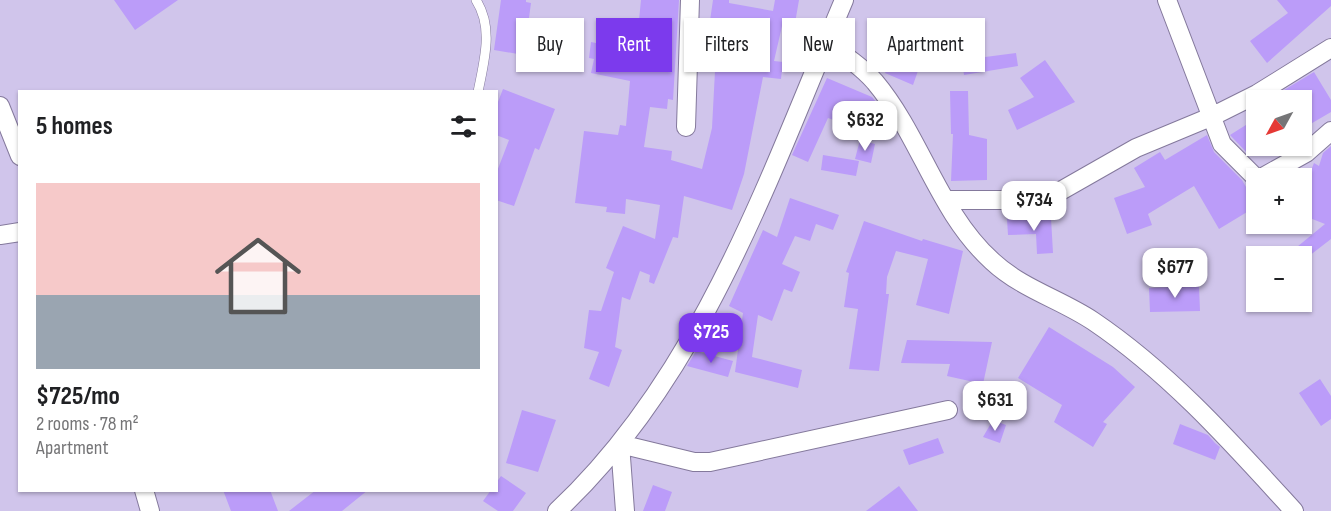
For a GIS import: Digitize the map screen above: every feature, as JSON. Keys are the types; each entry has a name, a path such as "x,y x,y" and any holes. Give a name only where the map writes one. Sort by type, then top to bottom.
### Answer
{"street":[{"path":"686,127 690,0"},
{"path":"836,18 844,0"},
{"path":"1167,0 1222,144 1247,168"},
{"path":"945,200 1014,200 1057,193 1136,148 1213,116 1257,94 1331,48"},
{"path":"855,62 875,82 896,110 945,200 990,260 1019,283 1092,321 1145,362 1202,411 1294,511"},
{"path":"557,511 620,444 649,405 722,283 813,72"},
{"path":"0,106 18,151"},
{"path":"1279,168 1306,153 1331,131"},
{"path":"0,235 18,232"},
{"path":"620,444 693,462 710,462 948,410"},
{"path":"620,444 625,511"},
{"path":"145,492 150,511"}],"lane":[{"path":"476,0 485,18 486,40 478,90"}],"building":[{"path":"114,0 178,0 135,30"},
{"path":"501,0 526,0 531,3 529,18 516,18 516,54 494,50"},
{"path":"641,0 679,0 673,100 668,99 667,109 650,107 644,147 672,151 671,160 702,169 712,128 715,72 770,72 770,18 710,18 713,0 729,0 729,3 773,11 775,0 799,0 796,18 782,18 774,61 782,62 781,79 763,77 744,174 732,210 684,196 678,238 673,237 654,284 649,282 650,275 640,271 630,300 622,297 615,347 622,350 609,387 589,379 599,352 584,348 589,310 601,311 614,272 606,268 623,226 655,239 660,205 626,199 625,214 606,212 607,207 575,203 584,131 618,135 620,125 626,126 630,81 591,73 594,59 589,58 591,42 596,43 596,72 672,72 672,18 639,18"},
{"path":"1277,0 1331,0 1331,6 1267,63 1250,41 1288,13"},
{"path":"1016,53 1018,66 985,72 985,57"},
{"path":"1045,60 1075,102 1017,130 1008,110 1034,97 1020,78"},
{"path":"885,72 918,72 913,85"},
{"path":"964,72 982,72 964,75"},
{"path":"1314,72 1331,100 1331,112 1312,123 1312,90 1284,90"},
{"path":"827,78 872,97 876,102 865,131 828,118 808,162 792,155"},
{"path":"503,89 555,109 539,150 535,148 514,206 498,201 498,169 509,140 498,136 498,102"},
{"path":"950,91 968,91 969,135 987,139 987,180 951,181 953,134 951,134"},
{"path":"1246,125 1246,152 1230,135"},
{"path":"1207,135 1214,152 1246,187 1246,213 1219,229 1194,186 1148,214 1152,225 1127,234 1114,198 1145,187 1134,168 1160,152 1165,160"},
{"path":"860,140 875,144 871,163 855,159"},
{"path":"1331,146 1331,239 1312,254 1312,246 1298,246 1325,224 1312,219 1312,168 1314,163 1319,166 1323,153"},
{"path":"823,155 859,161 856,176 821,170"},
{"path":"790,198 839,215 833,230 816,224 810,241 795,236 782,264 800,272 792,292 784,289 772,321 758,315 752,357 802,370 798,388 735,372 743,313 729,306 763,230 777,237"},
{"path":"1051,218 1053,253 1037,254 1036,234 1008,235 1007,219"},
{"path":"864,221 922,241 923,239 963,251 949,314 916,305 928,259 896,251 887,277 886,294 889,294 879,371 849,369 858,309 844,307 849,273 846,272"},
{"path":"1199,286 1200,311 1150,312 1149,288"},
{"path":"1049,327 1113,367 1135,387 1103,422 1107,424 1093,447 1054,422 1062,405 1018,378"},
{"path":"907,340 992,342 983,384 947,376 950,364 901,363"},
{"path":"696,351 733,361 728,377 687,366"},
{"path":"1320,379 1331,396 1331,419 1321,426 1299,393"},
{"path":"522,410 556,420 538,472 506,463"},
{"path":"993,420 1006,425 1000,443 983,437"},
{"path":"1180,424 1208,435 1220,447 1215,460 1173,444"},
{"path":"938,438 944,453 909,465 903,450"},
{"path":"501,476 526,493 513,511 498,511 483,501 490,492 498,492 498,480"},
{"path":"653,485 672,492 665,511 643,511"},
{"path":"899,486 918,511 866,511"},
{"path":"224,492 271,492 278,511 231,511"},
{"path":"313,492 366,492 342,511 289,511"}]}
